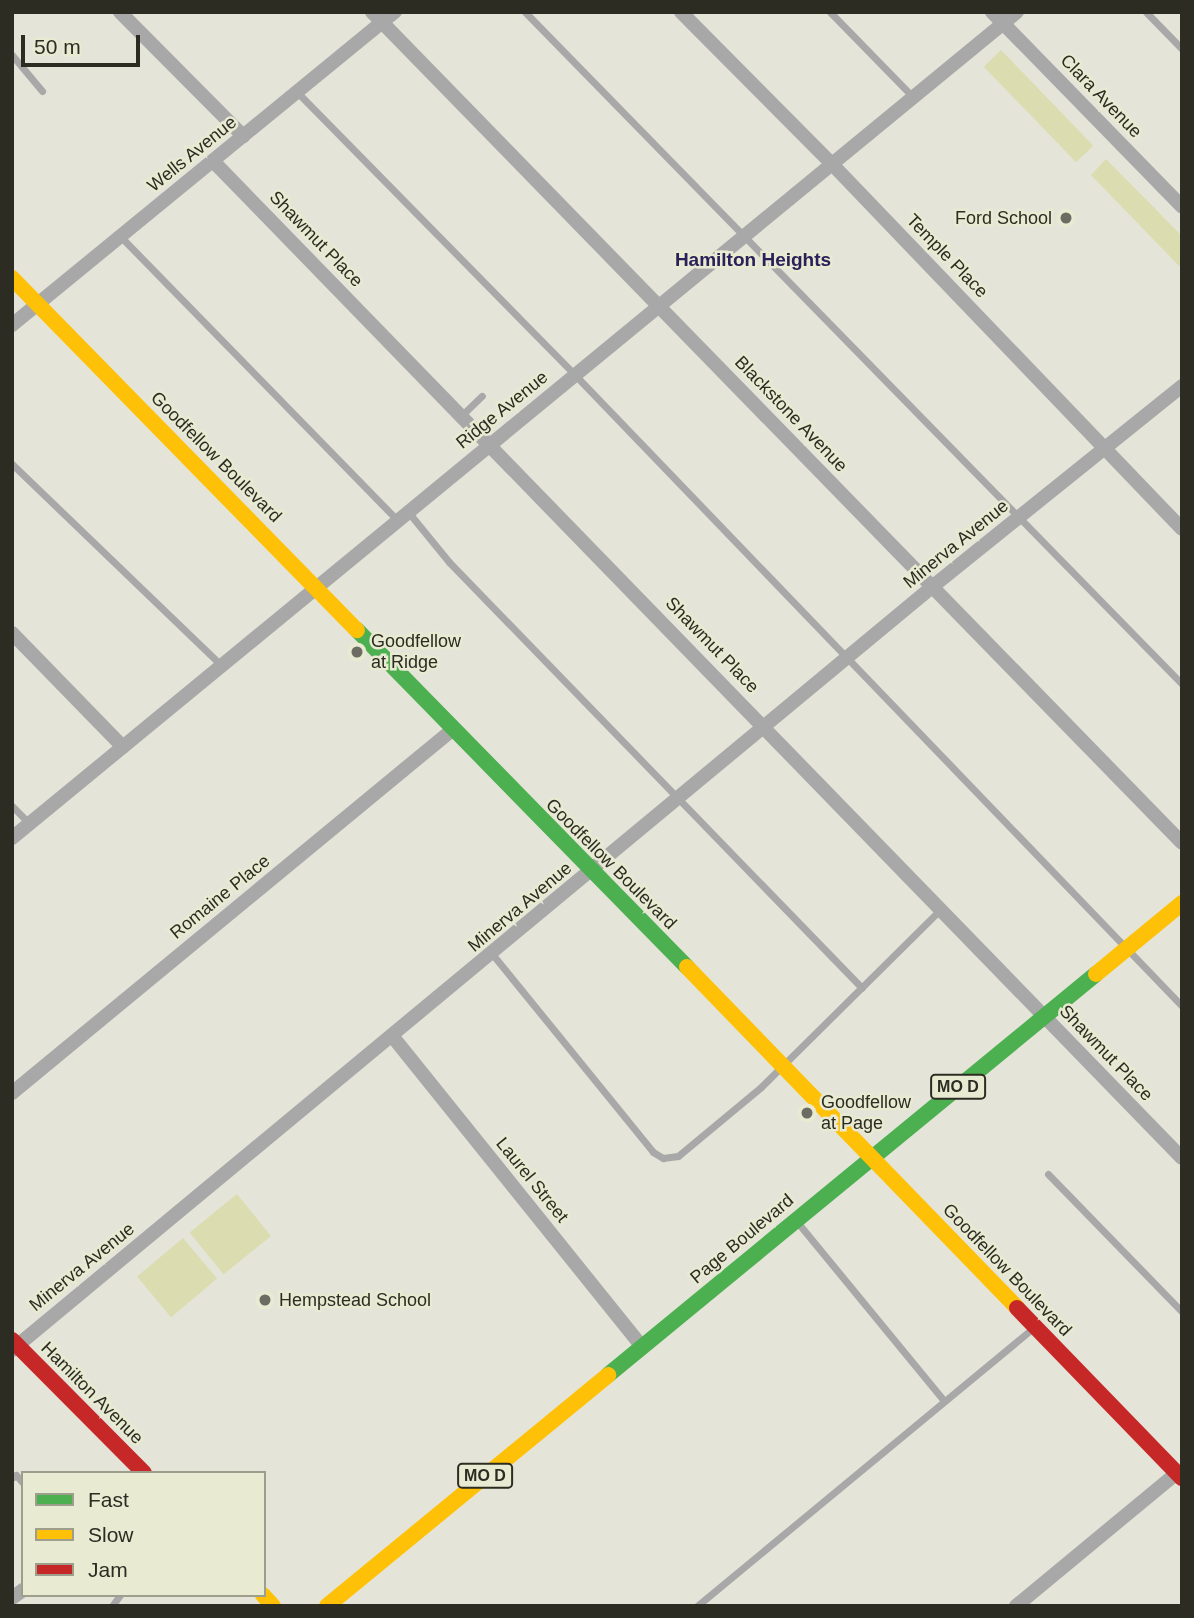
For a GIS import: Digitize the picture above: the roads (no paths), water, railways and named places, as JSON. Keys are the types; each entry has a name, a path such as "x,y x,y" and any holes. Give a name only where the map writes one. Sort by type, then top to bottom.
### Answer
{"main road":[{"name":"Goodfellow Boulevard","path":"12,278 317,587 452,730 783,1065 1179,1475"},
{"name":"Page Boulevard","path":"327,1606 1182,903"},
{"name":"Hamilton Avenue","path":"14,1345 142,1471"}],"street":[{"path":"120,12 243,136"},
{"name":"Wells Avenue","path":"12,325 297,92 377,18 395,12"},
{"name":"Temple Place","path":"681,12 831,163 1182,529"},
{"name":"Clara Avenue","path":"992,12 1182,207"},
{"name":"Ridge Avenue","path":"12,838 1017,12"},
{"name":"Blackstone Avenue","path":"377,18 1182,843"},
{"name":"Shawmut Place","path":"213,161 1182,1158"},
{"name":"Minerva Avenue","path":"14,1345 493,955 932,587 1182,386"},
{"path":"12,634 123,747"},
{"name":"Romaine Place","path":"12,1093 452,730"},
{"name":"Laurel Street","path":"393,1037 642,1347"},
{"path":"1016,1606 1179,1475"}],"lane":[{"path":"525,12 1182,684"},
{"path":"830,12 913,97"},
{"path":"1146,12 1182,49"},
{"path":"12,55 42,91"},
{"path":"297,92 575,375 1182,1006"},
{"path":"121,237 449,562 862,988"},
{"path":"461,416 482,396"},
{"path":"12,464 222,666"},
{"path":"12,806 30,824"},
{"path":"493,955 653,1152 663,1158 678,1156 783,1065 941,909"},
{"path":"1048,1174 1182,1312"},
{"path":"796,1220 944,1401"},
{"path":"697,1606 1035,1326"}],"place":[{"name":"Ford School","path":"1066,218"},
{"name":"Goodfellow at Ridge","path":"357,652"},
{"name":"Goodfellow at Page","path":"807,1113"},
{"name":"Hempstead School","path":"265,1300"}],"district":[{"name":"Hamilton Heights","path":"753,260"}]}
